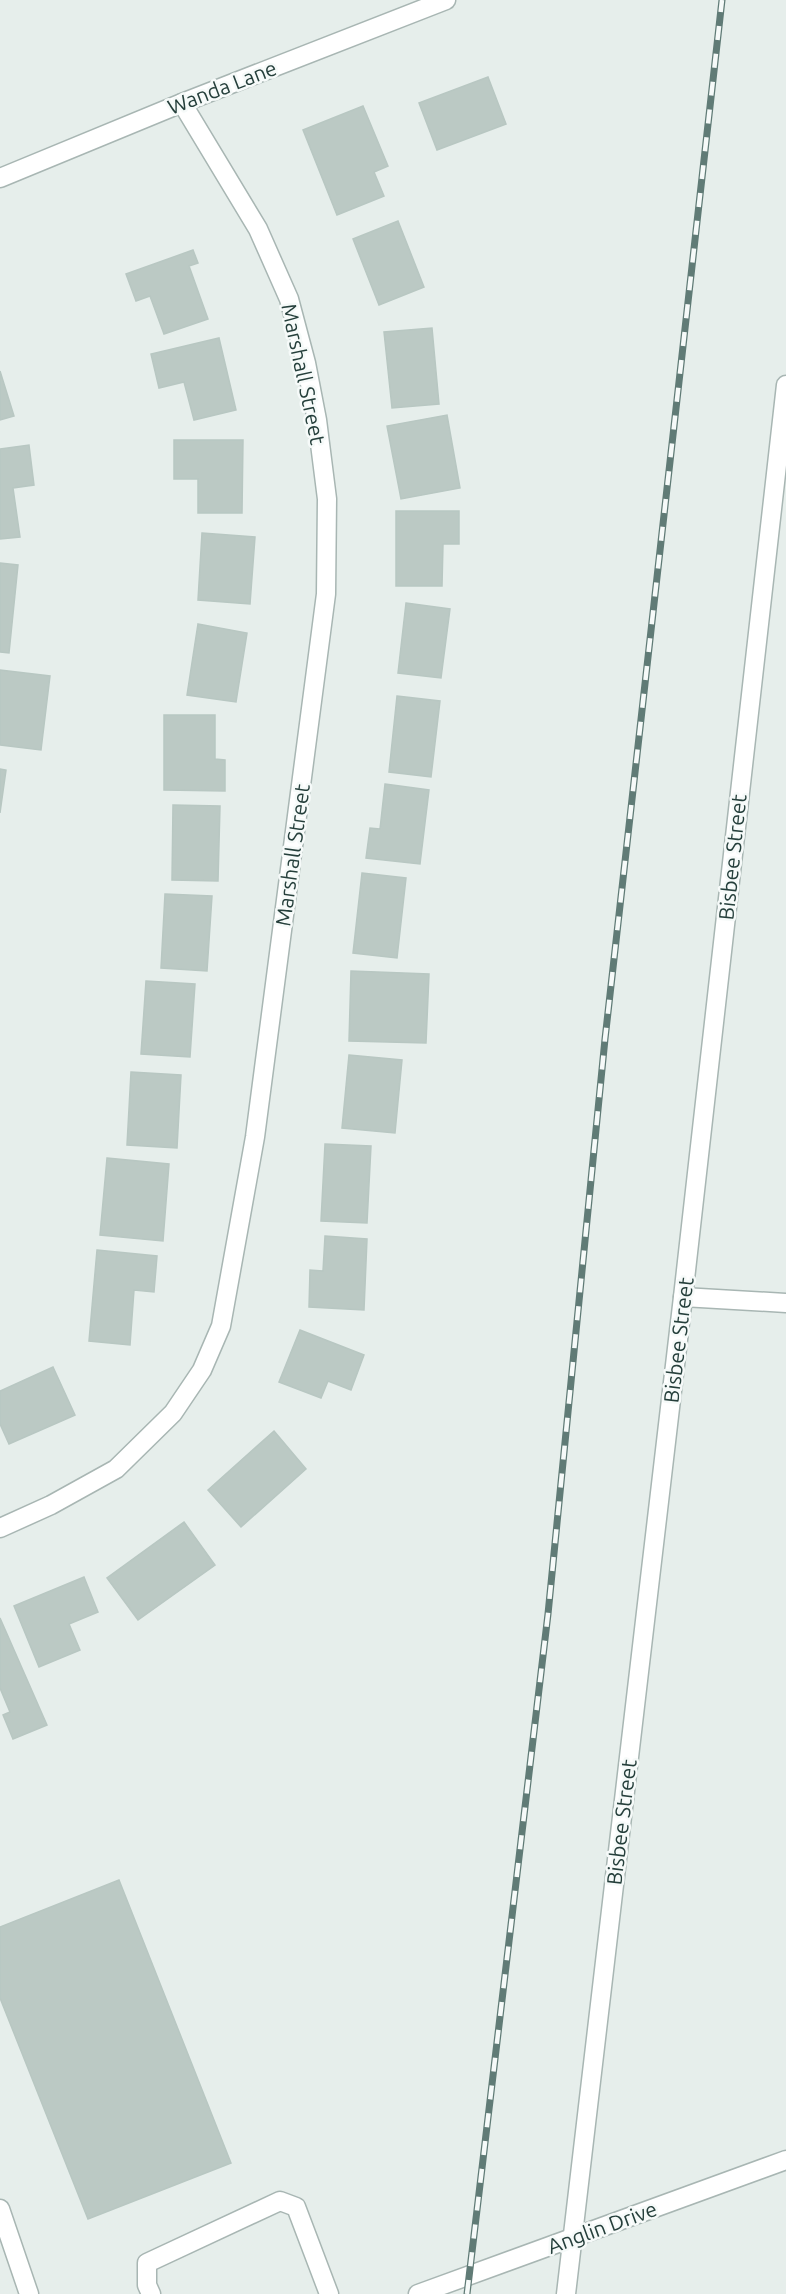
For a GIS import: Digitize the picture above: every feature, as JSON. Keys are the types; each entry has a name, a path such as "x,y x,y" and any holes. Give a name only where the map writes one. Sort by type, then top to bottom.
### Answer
{"street":[{"name":"Wanda Lane","path":"0,178 182,103 446,0"},
{"name":"Marshall Street","path":"0,1528 51,1505 116,1469 173,1413 202,1370 221,1326 255,1137 325,606 327,499 317,420 306,363 289,299 258,229 182,103"},
{"name":"Bisbee Street","path":"566,2294 683,1297 786,385"},
{"path":"683,1297 786,1303"},
{"name":"Anglin Drive","path":"418,2294 786,2160"},
{"path":"151,2294 147,2285 147,2263 280,2201 296,2207 329,2294"},
{"path":"0,2209 29,2294"}],"building":[{"path":"488,77 506,124 437,150 419,103"},
{"path":"363,106 388,166 374,172 384,196 337,215 303,130"},
{"path":"398,221 424,287 379,305 353,239"},
{"path":"193,250 198,263 189,266 208,319 164,334 150,296 136,301 126,274"},
{"path":"432,328 439,404 392,408 384,332"},
{"path":"219,338 236,410 194,420 184,382 159,388 151,354"},
{"path":"0,371 14,416 0,420"},
{"path":"447,415 460,488 401,499 387,426"},
{"path":"174,440 243,440 242,513 198,513 198,479 174,479"},
{"path":"29,445 34,485 13,488 20,537 0,539 0,449"},
{"path":"396,511 459,511 459,544 443,544 442,586 396,586"},
{"path":"202,533 255,537 250,604 198,600"},
{"path":"0,563 18,565 9,653 0,652"},
{"path":"406,603 450,609 441,678 398,673"},
{"path":"198,624 247,633 236,702 187,695"},
{"path":"0,670 50,676 41,750 0,745"},
{"path":"397,696 440,701 431,777 389,772"},
{"path":"164,715 215,715 215,759 225,760 225,791 164,790"},
{"path":"0,769 6,770 0,813"},
{"path":"385,784 429,790 420,864 366,858 370,828 380,829"},
{"path":"173,805 220,806 218,881 172,880"},
{"path":"362,873 406,878 397,958 353,953"},
{"path":"165,894 212,896 207,971 161,968"},
{"path":"351,971 429,974 426,1043 349,1041"},
{"path":"146,981 195,984 190,1057 141,1054"},
{"path":"349,1055 402,1060 395,1133 342,1128"},
{"path":"131,1072 181,1075 177,1148 127,1145"},
{"path":"325,1144 371,1146 367,1223 321,1221"},
{"path":"107,1158 169,1164 163,1241 100,1235"},
{"path":"325,1236 367,1239 364,1310 309,1307 310,1270 323,1271"},
{"path":"97,1250 157,1256 154,1292 134,1290 130,1345 89,1341"},
{"path":"300,1330 364,1355 351,1390 328,1381 321,1398 279,1382"},
{"path":"53,1367 75,1415 9,1444 0,1424 0,1391"},
{"path":"274,1431 306,1469 241,1527 208,1490"},
{"path":"184,1522 215,1565 138,1620 107,1578"},
{"path":"84,1577 98,1612 69,1624 80,1650 39,1667 14,1606"},
{"path":"0,1618 47,1725 13,1739 3,1715 10,1712 0,1688"},
{"path":"119,1880 231,2163 88,2219 0,1998 0,1927"}],"railway":[{"path":"467,2294 548,1614 605,1039 722,0"}]}
